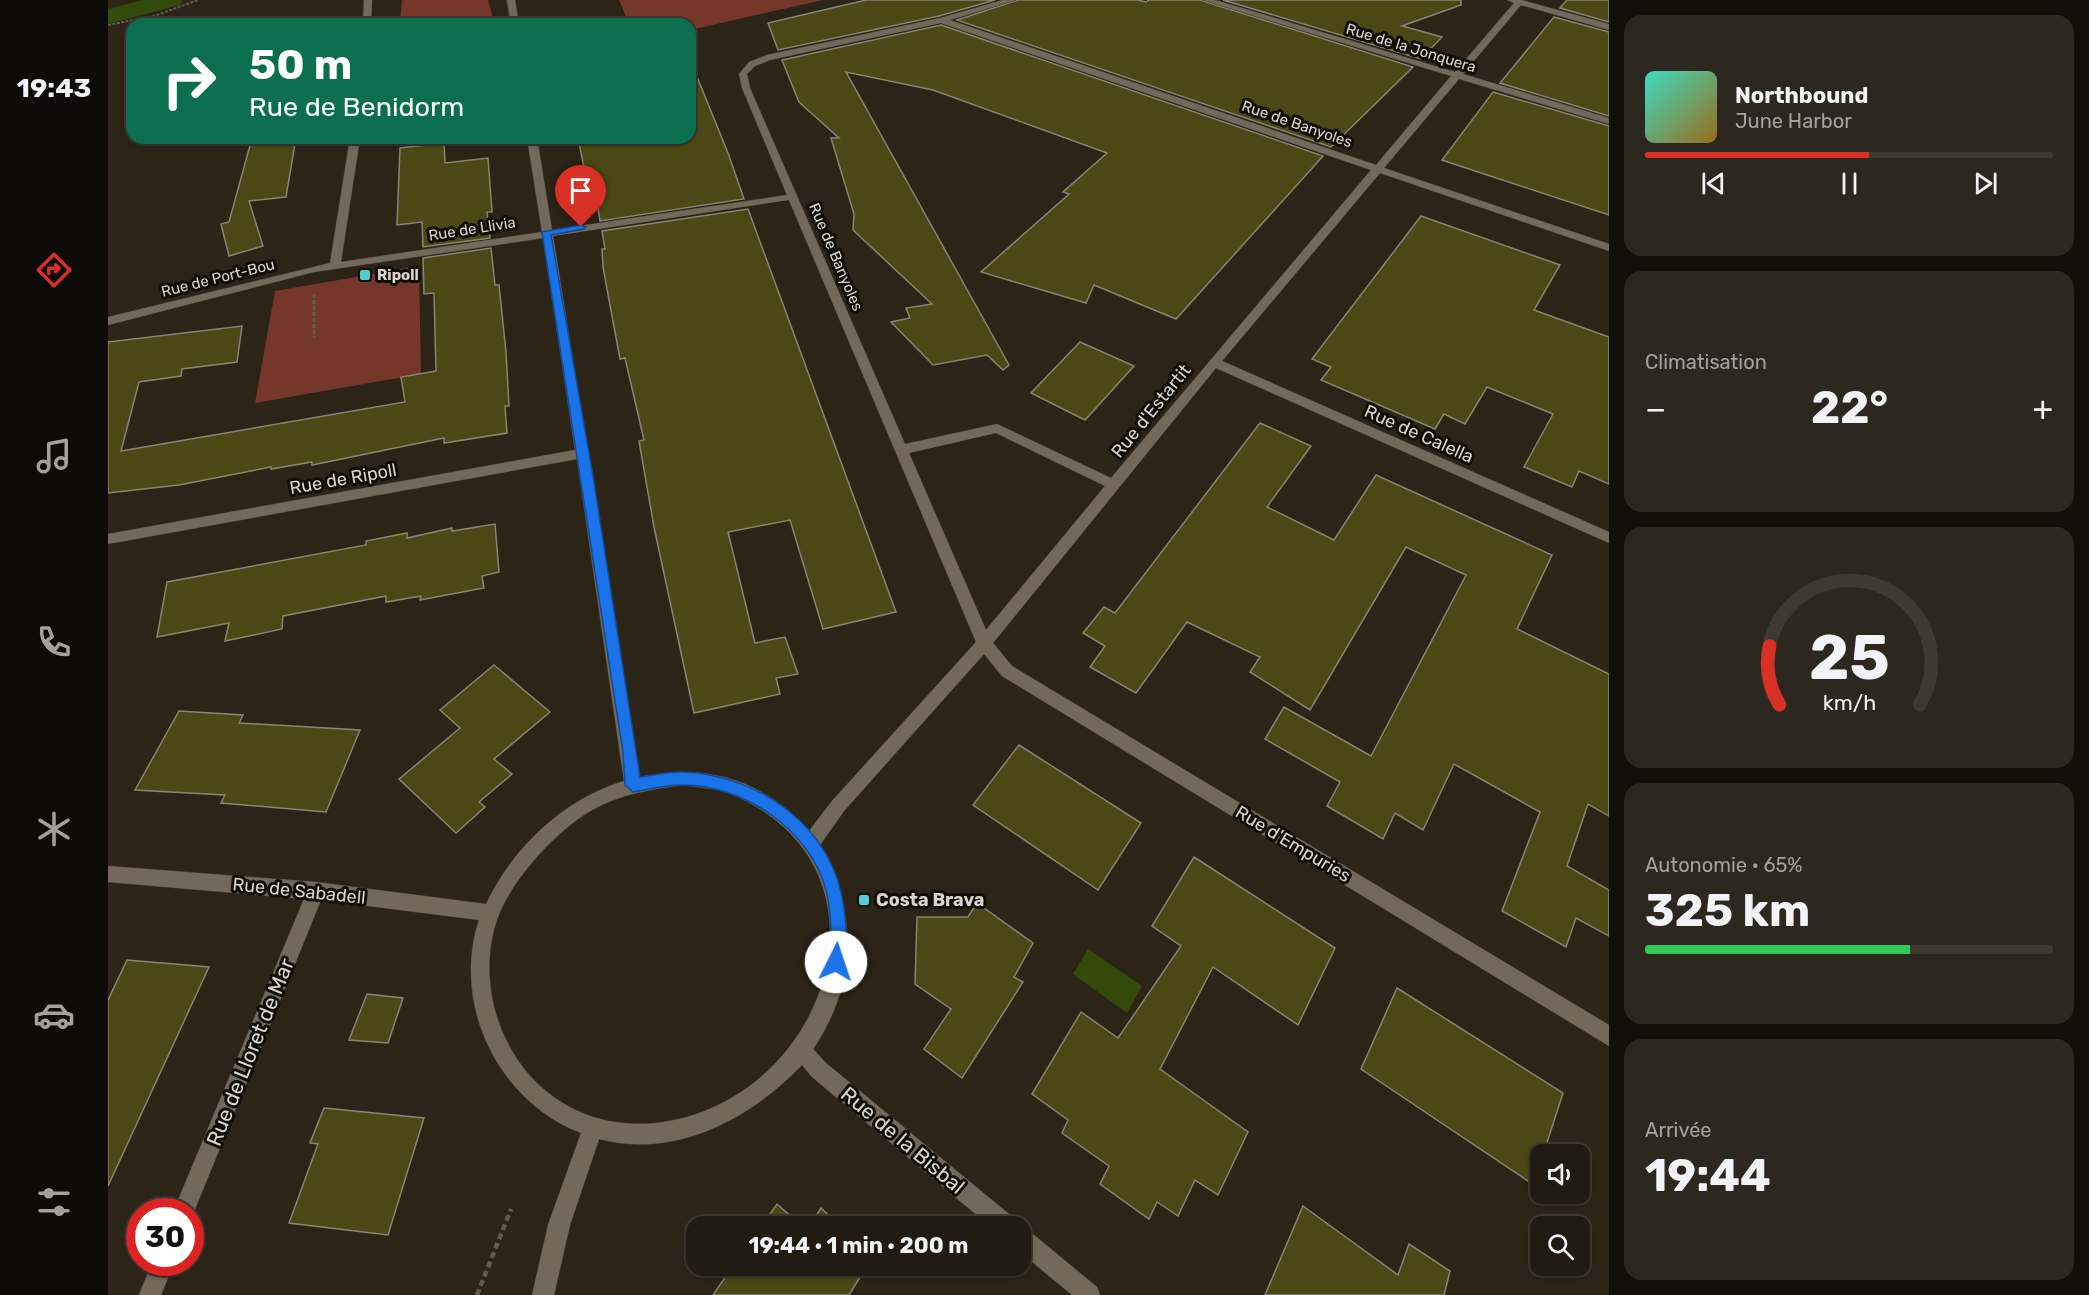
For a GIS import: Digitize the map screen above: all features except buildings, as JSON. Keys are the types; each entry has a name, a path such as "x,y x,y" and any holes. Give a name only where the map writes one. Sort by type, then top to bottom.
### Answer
{"street":[{"path":"367,18 368,0"},
{"path":"511,0 514,18"},
{"name":"Rue de Banyoles","path":"984,643 792,197 746,88 743,74 752,64 767,58 941,20 1012,0"},
{"name":"Rue de la Jonquera","path":"1206,0 1609,121"},
{"path":"1515,1 1609,27"},
{"name":"Rue d'Estartit","path":"811,843 838,806 984,643 1214,362 1378,170 1515,1"},
{"name":"Rue de Banyoles","path":"941,20 1609,248"},
{"path":"335,266 354,144"},
{"path":"533,144 630,752 633,785"},
{"name":"Rue de Llivia","path":"335,266 546,232 792,197"},
{"name":"Rue de Port-Bou","path":"108,321 314,269 335,266"},
{"name":"Rue de Calella","path":"1214,362 1609,538"},
{"path":"901,450 997,428 1114,485"},
{"name":"Rue de Ripoll","path":"108,539 583,453"},
{"name":"Rue d'Empuries","path":"984,643 1007,671 1609,1036"},
{"path":"684,778 732,786 776,808 811,843 834,889 840,943 829,998 802,1051 764,1090 715,1120 663,1134 628,1136 592,1128 558,1113 517,1078 491,1032 483,980 482,945 490,913 512,877 544,836 586,804 633,785 684,778"},
{"name":"Rue de Sabadell","path":"108,874 316,891 490,913"},
{"name":"Rue de Lloret de Mar","path":"190,1198 316,891"},
{"name":"Rue de la Bisbal","path":"802,1051 819,1070 994,1216"},
{"path":"543,1295 559,1225 592,1128"},
{"path":"1031,1247 1089,1295"},
{"path":"150,1295 158,1276"}],"path":[{"path":"144,18 198,0"},
{"path":"108,25 126,21"},
{"path":"314,269 314,338"},
{"path":"477,1295 511,1209"}],"shaded area":[{"path":"402,0 488,0 493,18 400,18"},
{"path":"619,0 823,0 696,29 696,18 626,18"},
{"path":"419,266 421,374 255,403 275,291"},
{"path":"1088,949 1142,986 1127,1013 1073,974"}],"waterway":[{"path":"108,17 171,0"}],"place":[{"name":"Ripoll","path":"365,275"},
{"name":"Costa Brava","path":"864,900"}],"route":[{"path":"581,227 546,232 587,476 630,752 633,785 684,778 732,786 776,808 811,843 834,889 840,943 836,962"}]}
